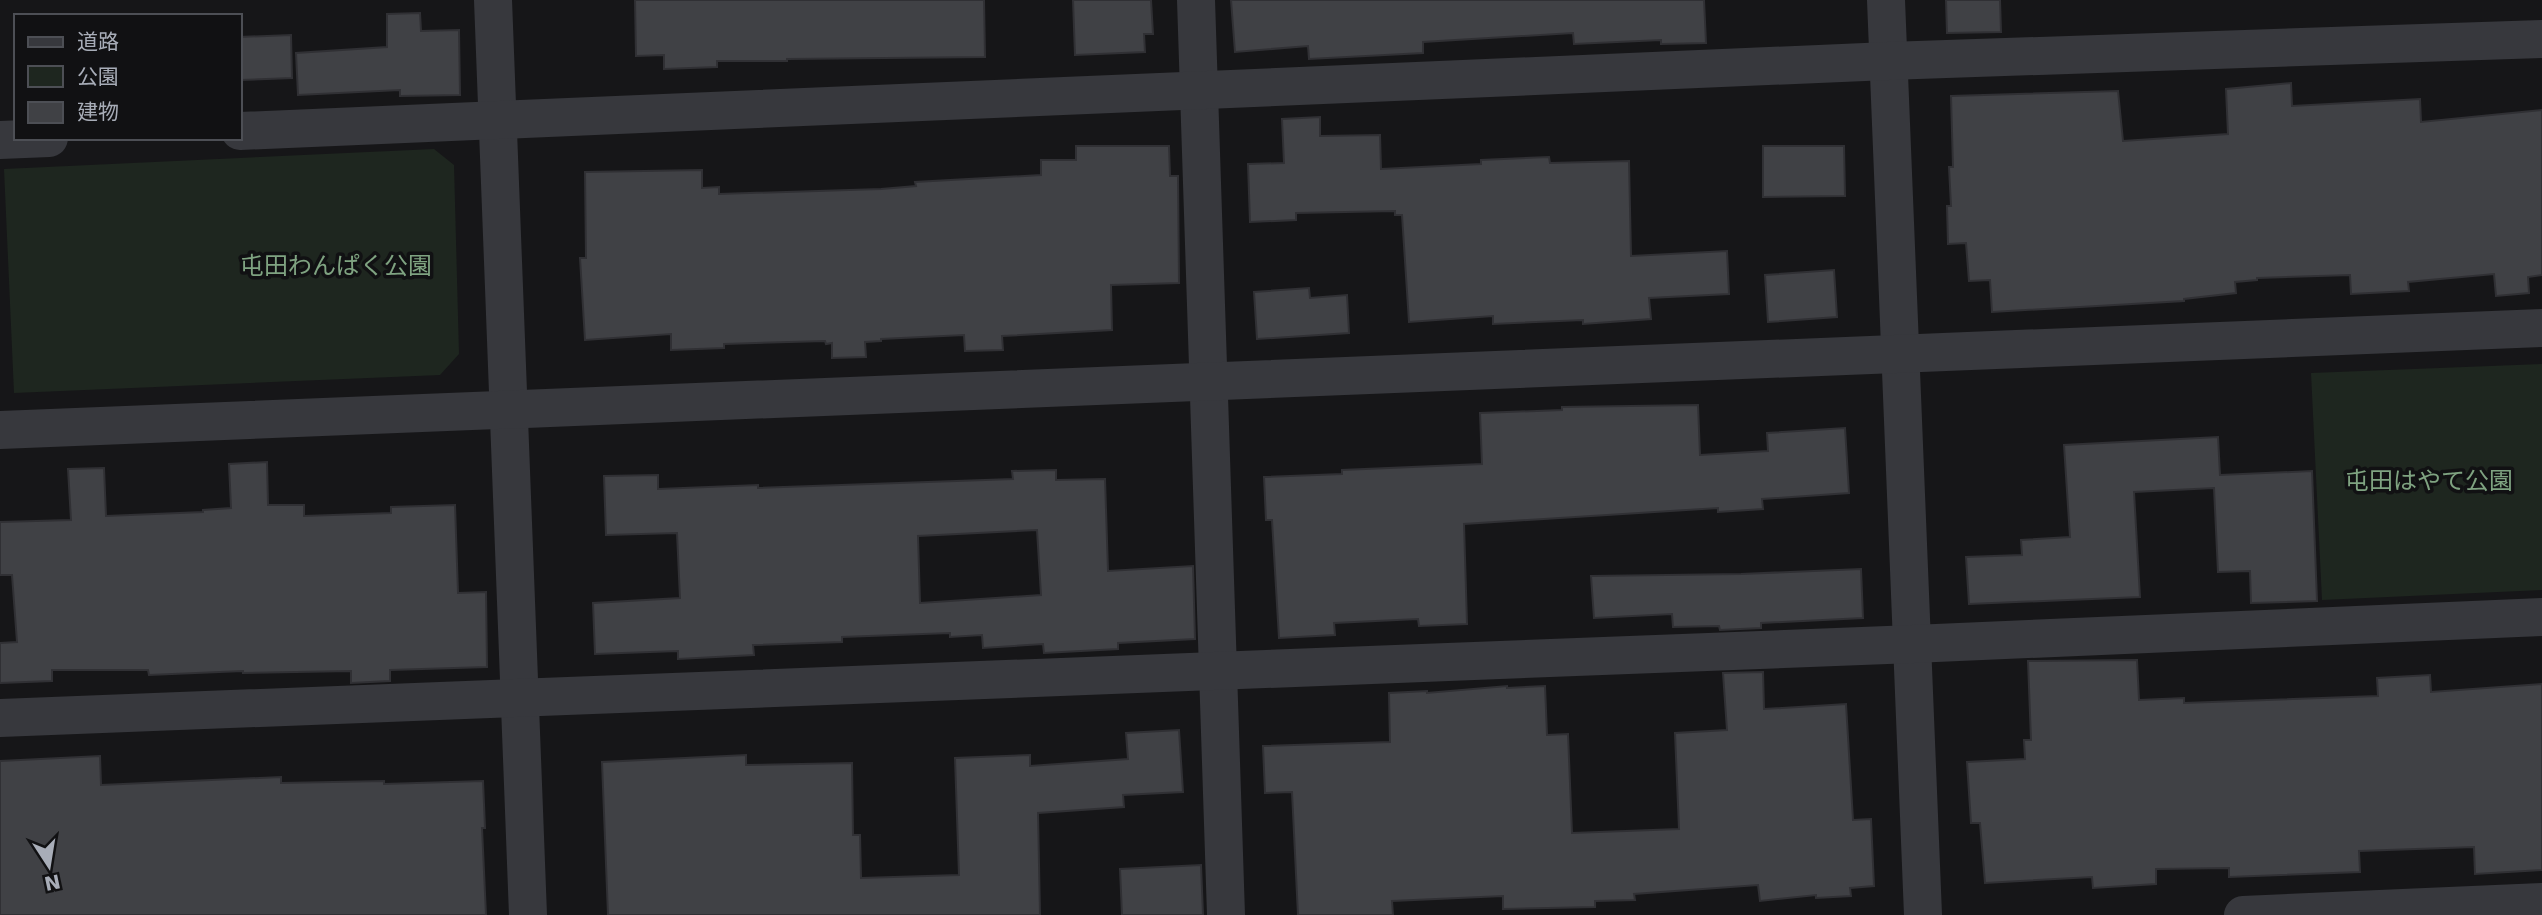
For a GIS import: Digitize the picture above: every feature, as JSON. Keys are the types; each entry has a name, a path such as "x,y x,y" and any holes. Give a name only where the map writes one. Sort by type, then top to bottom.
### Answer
{"street":[{"path":"493,0 527,915"},
{"path":"1196,0 1226,915"},
{"path":"1886,0 1923,915"},
{"path":"242,131 1888,61 2542,39"},
{"path":"0,430 2542,328"},
{"path":"0,718 2542,617"},
{"path":"2243,915 2542,902"}],"green space":[{"name":"屯田わんぱく公園","path":"434,149 454,165 459,354 440,375 14,393 4,169"},
{"name":"屯田はやて公園","path":"2542,364 2542,590 2322,600 2311,373"}],"building":[{"path":"635,0 984,0 985,57 717,61 717,67 664,69 664,55 636,56"},
{"path":"1073,0 1151,0 1153,34 1144,34 1145,52 1075,55"},
{"path":"1231,0 1704,0 1706,43 1661,44 1661,40 1574,44 1573,33 1423,42 1423,53 1309,59 1308,46 1235,52"},
{"path":"1946,0 2000,0 2001,32 1947,33"},
{"path":"420,13 421,31 459,30 460,95 400,96 400,90 298,95 296,53 387,47 387,14"},
{"path":"291,35 292,78 242,80 242,37"},
{"path":"2291,83 2292,106 2420,99 2421,122 2542,110 2542,275 2528,277 2529,293 2496,296 2494,274 2408,282 2409,291 2351,294 2350,275 2257,278 2235,282 2236,293 2184,301 1992,312 1990,280 1969,281 1966,243 1948,244 1947,206 1951,206 1949,167 1953,167 1951,96 2118,91 2123,141 2228,134 2226,89"},
{"path":"1320,117 1320,136 1380,135 1381,169 1481,164 1481,160 1549,157 1550,163 1629,161 1631,256 1727,251 1729,294 1649,298 1651,319 1583,324 1583,320 1493,324 1493,316 1409,322 1402,215 1395,215 1395,211 1296,213 1296,220 1250,222 1248,164 1284,163 1282,119"},
{"path":"1076,146 1169,146 1170,176 1178,176 1179,283 1111,285 1112,330 1002,336 1003,350 965,351 964,335 881,339 865,342 866,357 832,358 832,343 826,344 825,341 724,344 724,348 671,350 671,334 585,340 580,258 586,258 585,172 702,170 702,188 719,187 719,194 881,189 916,186 915,182 1041,175 1041,160 1076,160"},
{"path":"1763,146 1844,146 1845,196 1763,197"},
{"path":"1834,270 1837,317 1768,322 1765,275"},
{"path":"1309,288 1310,298 1347,295 1349,333 1257,339 1254,292"},
{"path":"1698,405 1700,455 1768,451 1767,433 1845,428 1849,493 1762,499 1763,509 1718,512 1718,508 1464,524 1467,624 1419,626 1418,619 1334,623 1335,635 1279,638 1272,520 1266,520 1264,477 1342,474 1342,470 1482,464 1480,413 1562,410 1562,407"},
{"path":"2218,437 2220,475 2312,471 2317,601 2251,603 2250,571 2218,572 2214,488 2134,492 2140,597 1969,604 1966,557 2022,555 2021,540 2070,537 2064,445"},
{"path":"267,462 268,505 304,505 304,516 391,513 391,507 455,505 458,593 486,592 487,667 390,670 390,681 351,683 351,671 243,671 149,675 148,670 52,670 52,681 0,683 0,643 17,642 12,575 0,575 0,522 71,520 68,469 104,468 106,516 203,512 231,508 229,464"},
{"path":"1056,470 1056,480 1105,479 1108,571 1193,566 1195,639 1118,643 1118,649 1044,653 1043,644 983,648 982,635 950,637 950,633 842,637 842,642 753,645 754,655 678,659 678,651 595,654 593,603 680,598 677,533 606,535 604,476 658,475 658,489 758,485 758,488 1013,479 1012,471","holes":["1037,530 1041,595 920,603 918,536"]},
{"path":"1861,569 1863,618 1761,623 1761,628 1720,630 1719,626 1673,627 1672,614 1594,618 1591,576"},
{"path":"2137,660 2139,700 2184,698 2184,703 2378,696 2377,678 2430,675 2431,692 2542,684 2542,870 2475,874 2474,847 2359,851 2360,872 2229,877 2229,868 2156,869 2156,884 2093,888 2092,877 1985,883 1980,823 1971,823 1967,762 2025,759 2024,740 2031,740 2028,661"},
{"path":"1763,672 1764,709 1846,704 1853,820 1871,819 1874,886 1850,888 1851,896 1816,898 1816,895 1760,901 1758,885 1634,894 1635,900 1595,901 1595,907 1503,909 1503,896 1392,901 1393,915 1298,915 1292,792 1265,793 1263,746 1390,742 1389,693 1545,686 1547,735 1568,734 1572,833 1679,829 1675,733 1727,730 1723,673"},
{"path":"1179,730 1183,792 1123,795 1124,807 1038,813 1040,915 608,915 602,762 746,755 746,765 852,763 853,835 860,835 861,878 959,875 955,758 1030,755 1030,766 1128,759 1126,733"},
{"path":"100,756 101,785 281,777 281,783 483,781 486,915 0,915 0,761"},
{"path":"1201,865 1203,915 1122,915 1120,869"}]}
